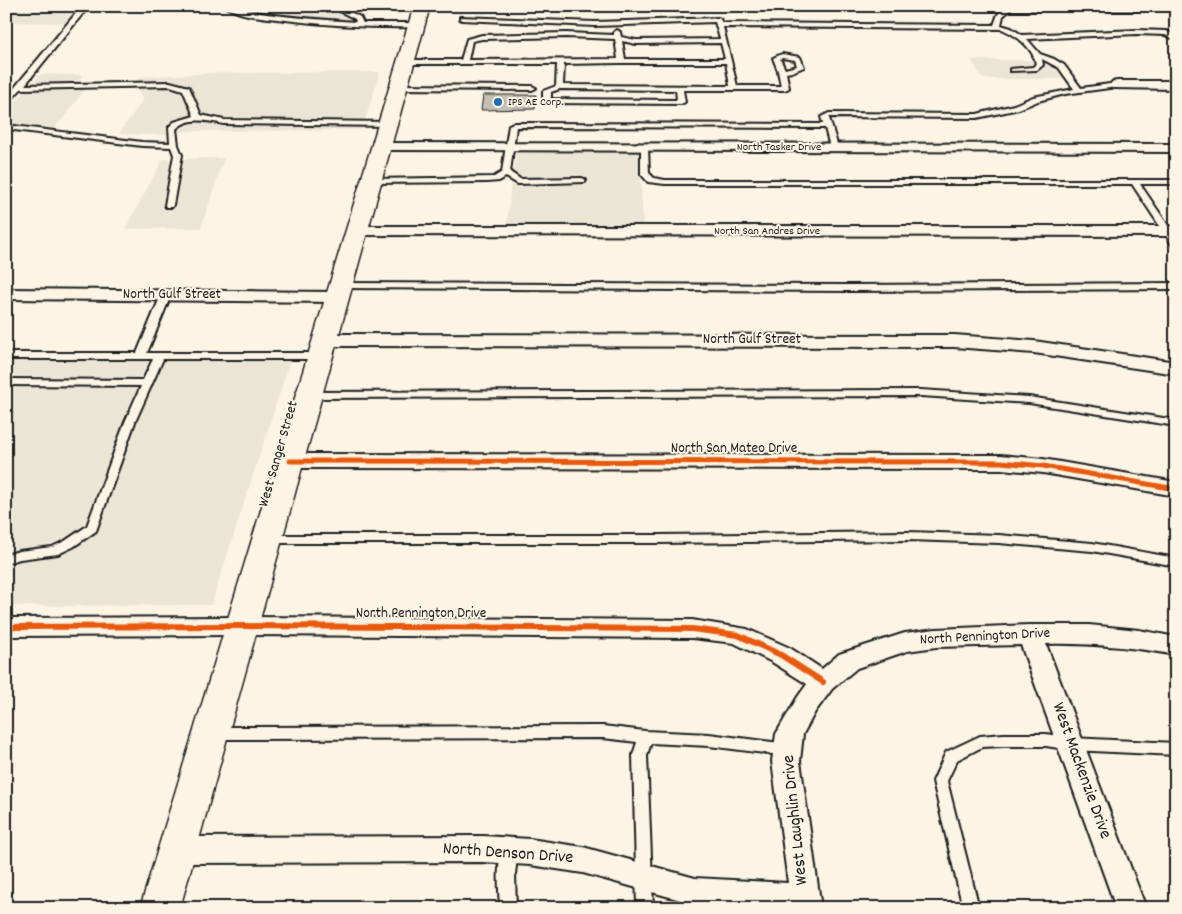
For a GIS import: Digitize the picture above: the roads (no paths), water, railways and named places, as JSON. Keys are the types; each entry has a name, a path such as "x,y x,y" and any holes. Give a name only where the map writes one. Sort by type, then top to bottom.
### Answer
{"main road":[{"name":"West Sanger Street","path":"160,908 419,16"}],"street":[{"path":"1116,86 1176,85"},
{"name":"North Tasker Drive","path":"385,136 510,147 1176,148"},
{"name":"North San Andres Drive","path":"358,231 1173,235"},
{"name":"North Gulf Street","path":"6,294 166,295 340,292"},
{"name":"North Gulf Street","path":"324,348 954,341 1034,347 1176,368"},
{"name":"North San Mateo Drive","path":"290,461 994,462 1033,465 1176,488"},
{"name":"North Pennington Drive","path":"6,627 242,626 692,629 738,635 781,655 823,682 848,661 905,642 936,638 1030,634 1089,634 1139,639 1176,646"},
{"name":"West Mackenzie Drive","path":"1030,634 1131,908"},
{"name":"West Laughlin Drive","path":"805,902 786,761 790,734 806,705 823,682"},
{"name":"North Denson Drive","path":"177,850 483,849 510,851 582,860 695,891 805,902"}],"lane":[{"path":"6,103 22,87 86,6"},
{"path":"228,6 247,14 265,17 360,24 419,16"},
{"path":"333,6 358,18 360,24"},
{"path":"997,26 1000,15 1008,8 1176,8"},
{"path":"462,18 586,24 718,20 734,88"},
{"path":"616,22 622,62"},
{"path":"719,25 997,26 1014,31 1039,60 1040,66 1035,69 1012,70"},
{"path":"1020,37 1138,32 1166,34 1176,38"},
{"path":"464,63 469,40 482,37 566,35 618,38 636,42 723,41"},
{"path":"1036,55 1053,59 1064,68 1079,90"},
{"path":"402,75 464,63 729,61"},
{"path":"559,87 561,62"},
{"path":"679,88 681,102 547,101 547,91 559,87 786,88 782,71"},
{"path":"402,75 532,88"},
{"path":"22,87 170,84 186,89 198,117"},
{"path":"834,147 825,117 829,115 977,116 1016,107 1036,99 1079,90 1116,86"},
{"path":"169,205 177,159 172,130 177,124 198,117 224,122 385,136"},
{"path":"506,173 514,125 827,126"},
{"path":"6,127 154,146 174,145"},
{"path":"644,147 645,174 651,180 665,182 1176,182"},
{"path":"372,181 488,180 506,173"},
{"path":"506,173 518,182 582,180"},
{"path":"1134,182 1173,235"},
{"path":"340,292 1176,286"},
{"path":"141,356 166,295"},
{"path":"6,356 159,356 324,348"},
{"path":"6,559 19,555 54,551 69,544 92,528 130,422 159,356"},
{"path":"6,382 147,383"},
{"path":"310,395 921,394 1029,400 1176,423"},
{"path":"267,539 659,539 908,536 999,538 1092,547 1176,562"},
{"path":"210,733 603,732 645,737 709,740 788,750"},
{"path":"645,737 640,754 645,908"},
{"path":"971,908 940,781 951,756 980,742 1003,740 1046,740 1071,744 1176,749"},
{"path":"508,908 507,874 510,851"}],"place":[{"name":"IPS AE Corp.","path":"498,102"}]}
